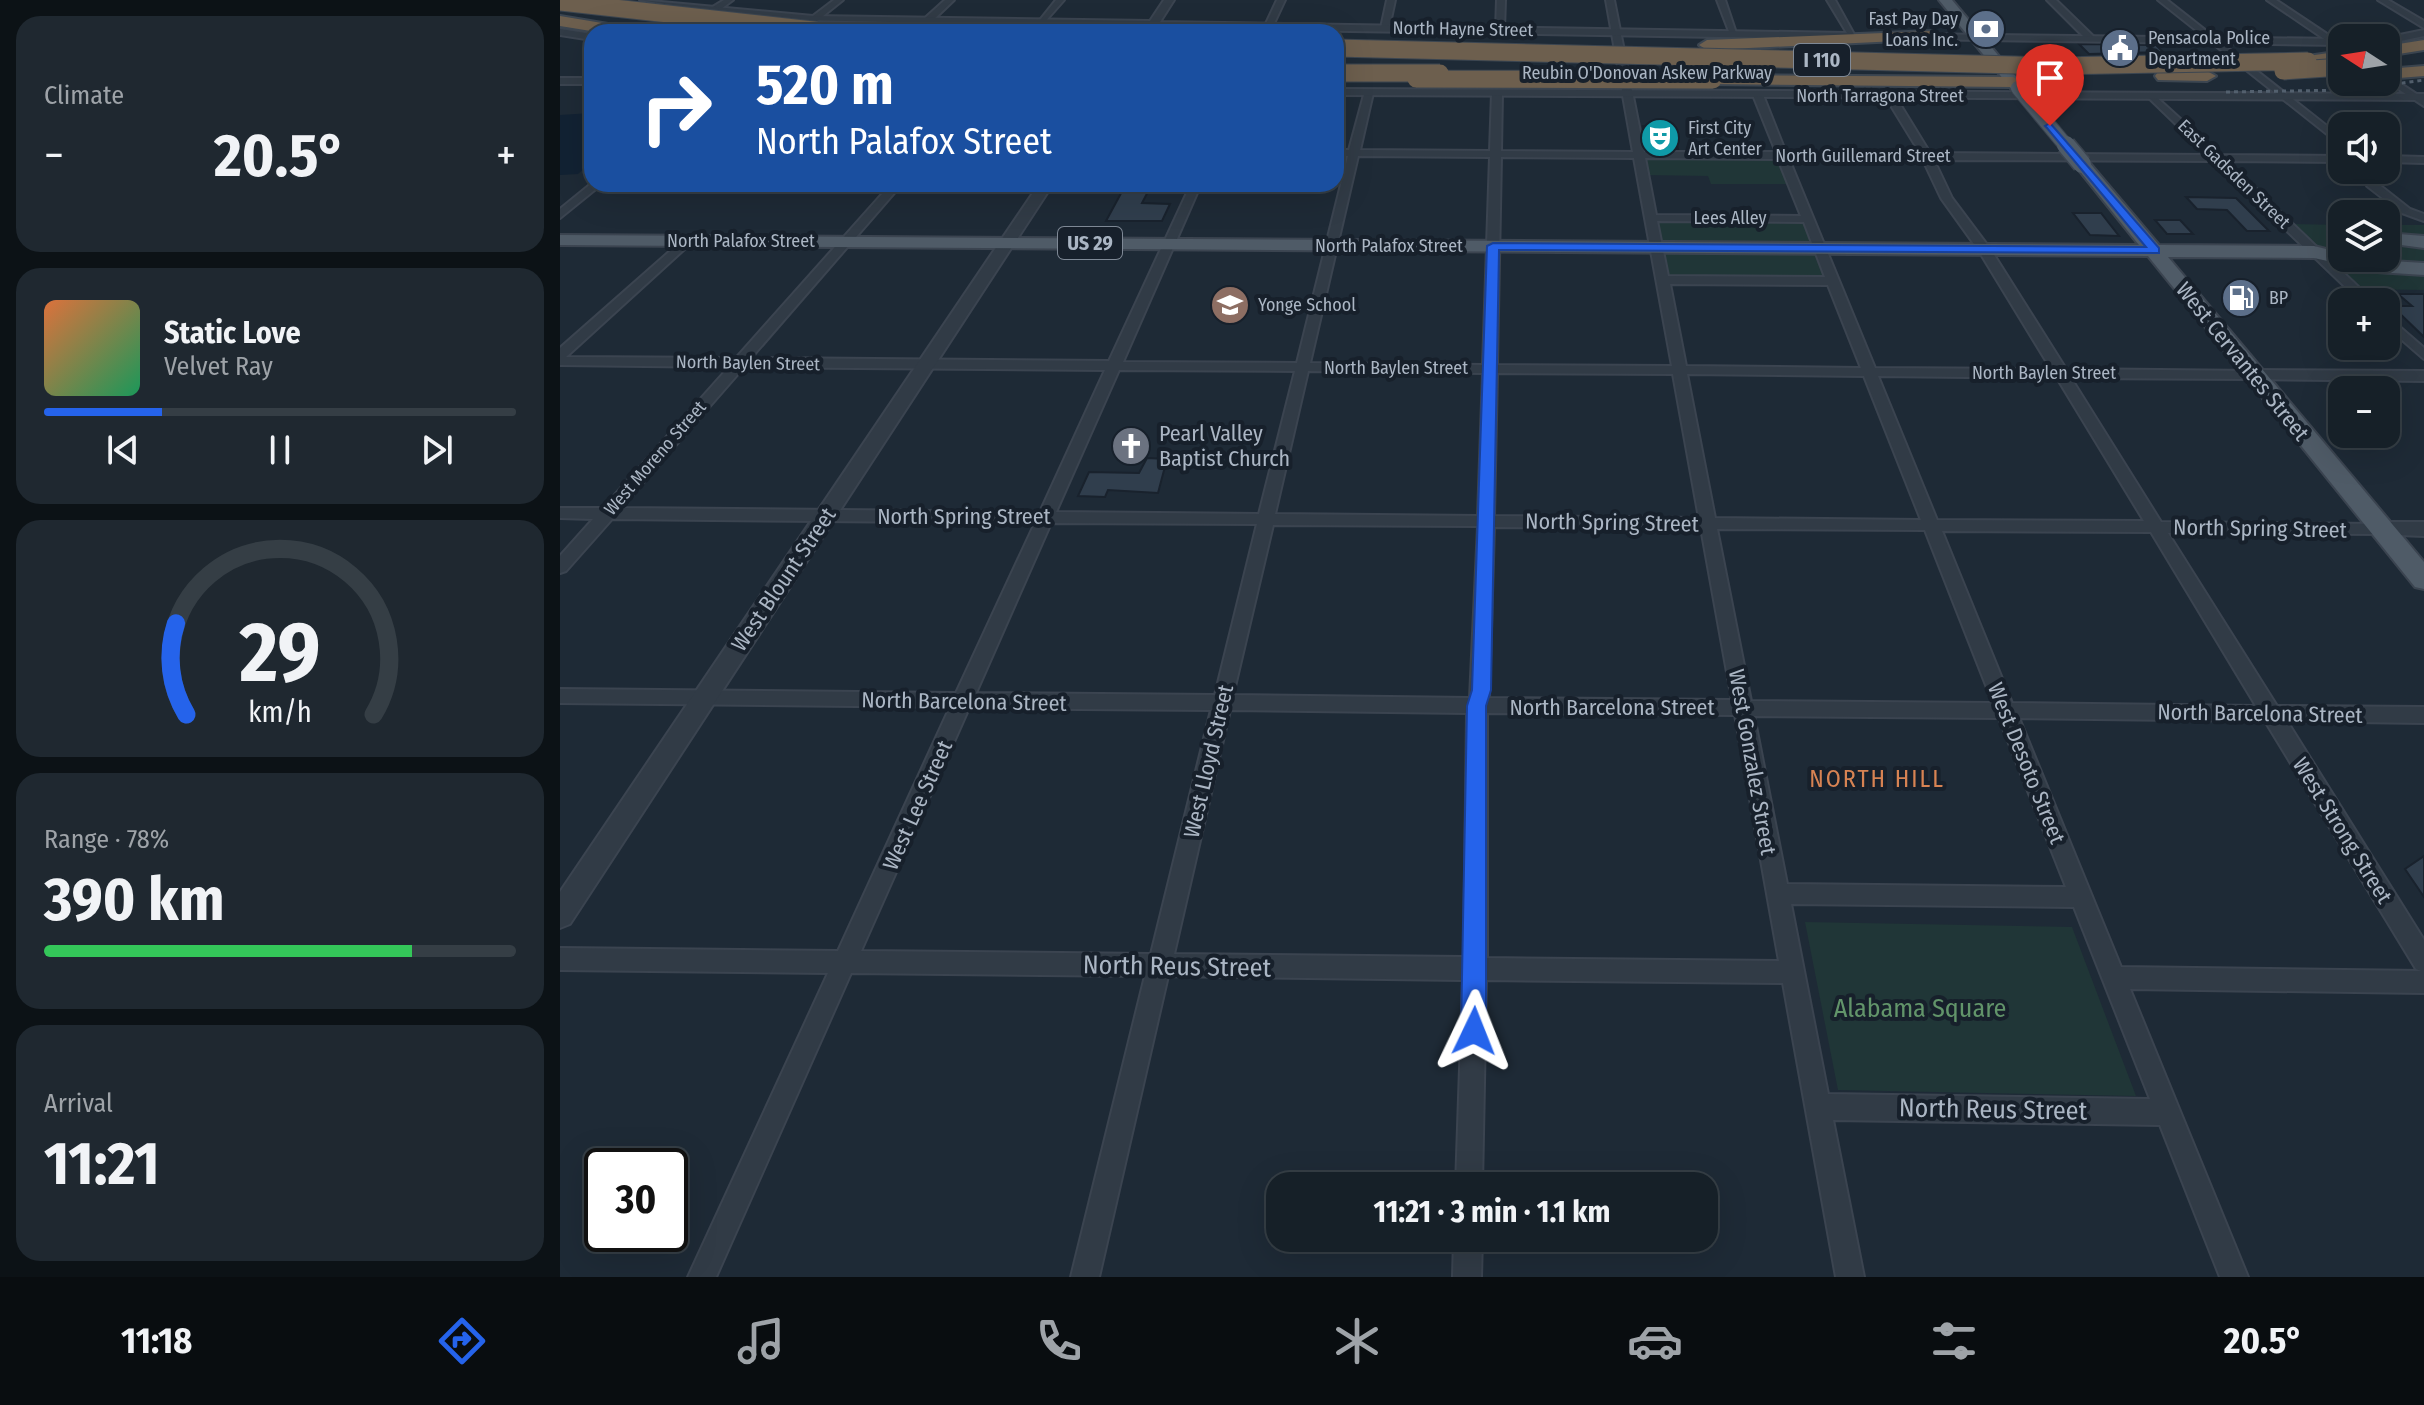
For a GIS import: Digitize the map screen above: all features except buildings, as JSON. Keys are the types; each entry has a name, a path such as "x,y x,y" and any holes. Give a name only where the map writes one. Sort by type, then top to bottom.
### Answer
{"highway":[{"path":"560,2 759,24"},
{"path":"561,30 584,31"},
{"path":"1344,46 1707,45 1933,36"},
{"name":"Reubin O'Donovan Askew Parkway","path":"1344,46 2068,66 2308,61 2328,54"},
{"path":"2400,51 2424,48"},
{"path":"2400,63 2424,60"},
{"name":"Reubin O'Donovan Askew Parkway","path":"1344,75 2207,76 2328,68"},
{"path":"2400,74 2424,71"},
{"path":"1344,75 2016,85"},
{"path":"2207,76 2328,76"}],"main road":[{"name":"West Cervantes Street","path":"1945,0 2424,580"},
{"path":"2400,239 2424,242"},
{"name":"North Palafox Street","path":"560,240 2314,252 2377,266 2424,269"},
{"name":"North Palafox Street","path":"2314,252 2328,244"}],"street":[{"name":"North Hayne Street","path":"645,0 813,19 1061,24"},
{"path":"714,10 729,0"},
{"path":"807,24 839,0"},
{"path":"927,21 950,0"},
{"path":"1039,23 1060,0"},
{"path":"1153,24 1169,0"},
{"path":"1269,24 1281,0"},
{"path":"1385,28 1391,0"},
{"path":"1500,30 1501,0"},
{"name":"West Gonzalez Street","path":"1610,0 1850,1277"},
{"path":"1721,0 1734,34"},
{"path":"1831,0 1853,36"},
{"path":"2051,0 2091,39"},
{"path":"2162,0 2328,132"},
{"path":"2271,0 2328,40"},
{"path":"2382,0 2424,25"},
{"name":"North Hayne Street","path":"1344,28 2213,40 2328,48"},
{"path":"561,30 584,35"},
{"path":"2400,38 2424,33"},
{"path":"560,81 584,81"},
{"path":"2400,85 2421,99"},
{"name":"North Tarragona Street","path":"1344,92 2421,99"},
{"name":"West Lloyd Street","path":"1085,1277 1368,93"},
{"path":"1469,1172 1477,706 1482,690 1497,93"},
{"name":"West Desoto Street","path":"1758,95 2234,1277"},
{"name":"West Strong Street","path":"1890,96 1927,157 1947,198 1985,250 2424,961"},
{"name":"East Gadsden Street","path":"2153,97 2353,288"},
{"name":"North Guillemard Street","path":"1344,153 2328,159"},
{"path":"2400,159 2424,160"},
{"path":"2371,184 2406,211 2424,218"},
{"path":"560,215 587,192"},
{"name":"West Moreno Street","path":"560,567 890,192"},
{"name":"West Blount Street","path":"560,915 1041,192"},
{"name":"West Lee Street","path":"702,1277 1192,192"},
{"name":"Lees Alley","path":"1651,218 1808,219"},
{"path":"560,358 686,241"},
{"path":"1663,280 1833,281"},
{"path":"2400,332 2424,355"},
{"name":"North Baylen Street","path":"560,358 740,363 2424,376"},
{"name":"North Spring Street","path":"560,513 2424,529"},
{"name":"North Barcelona Street","path":"560,696 2424,715"},
{"path":"1777,894 2081,897"},
{"name":"North Reus Street","path":"560,959 1793,972"},
{"path":"2114,978 2424,982"},
{"name":"North Reus Street","path":"1819,1107 2168,1112"},
{"path":"1467,1277 1468,1252"}],"green space":[{"path":"822,21 1014,24 818,24"},
{"path":"1639,155 1783,156 1794,184 1711,184 1708,176 1643,175"},
{"path":"1651,218 1808,219 1833,281 1663,280"},
{"path":"2293,224 2328,225 2328,257"},
{"path":"2400,225 2424,225 2424,290 2361,288 2344,272 2400,272"},
{"name":"Alabama Square","path":"1805,922 2072,927 2136,1096 1838,1090"}],"water":[{"path":"584,114 584,169 578,174 560,175 560,115"}],"railway":[{"path":"2226,92 2352,90 2424,80"}],"place":[{"name":"Fast Pay Day Loans Inc.","path":"1986,29"},
{"name":"Pensacola Police Department","path":"2120,48"},
{"name":"First City Art Center","path":"1660,138"},
{"name":"BP","path":"2241,298"},
{"name":"Yonge School","path":"1230,305"},
{"name":"Pearl Valley Baptist Church","path":"1131,446"}],"district":[{"name":"NORTH HILL","path":"1877,779"}],"route":[{"path":"1474,1031 1477,706 1482,690 1493,246 2155,251 2050,126"}]}
